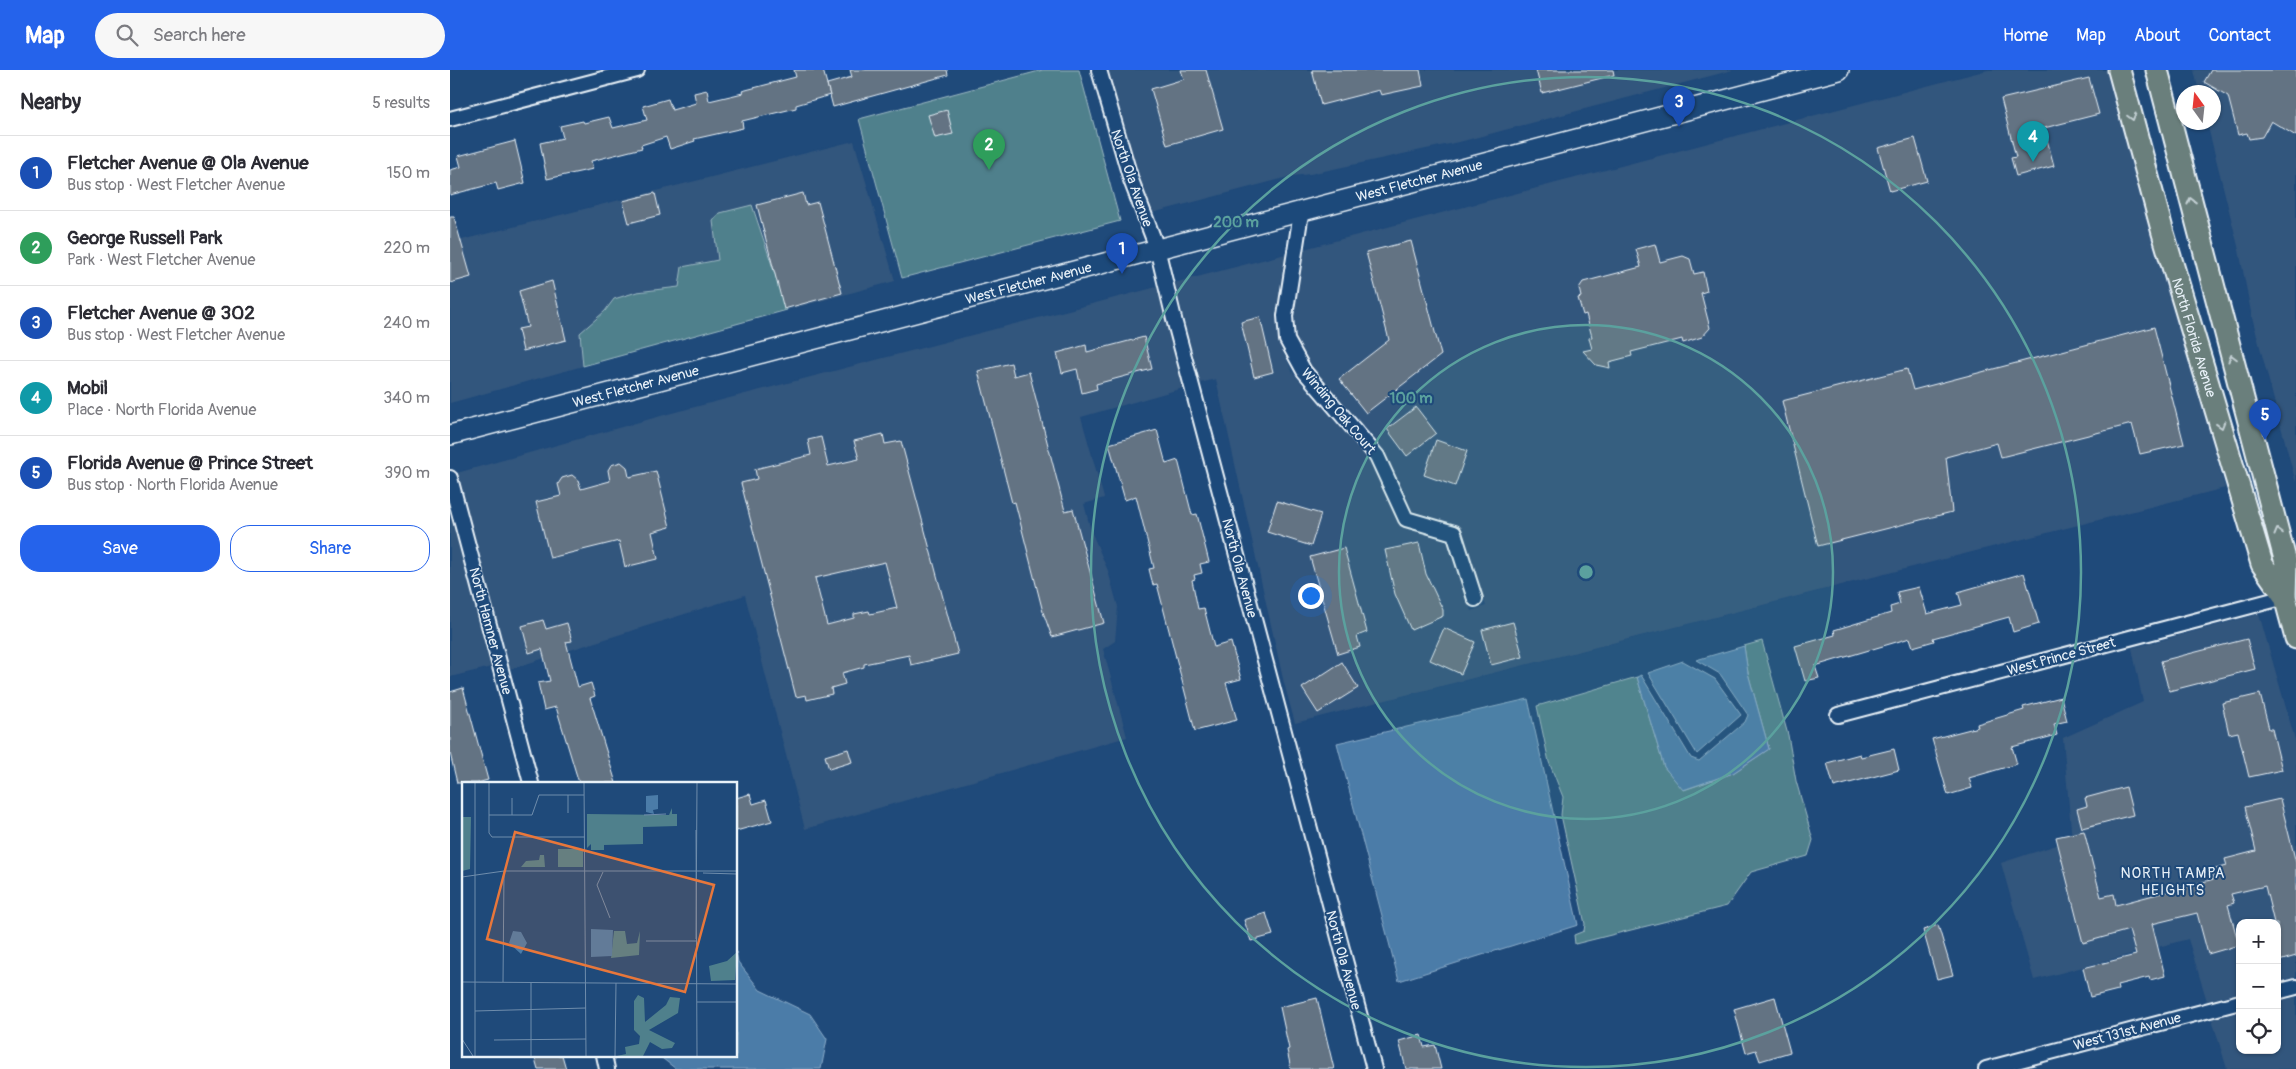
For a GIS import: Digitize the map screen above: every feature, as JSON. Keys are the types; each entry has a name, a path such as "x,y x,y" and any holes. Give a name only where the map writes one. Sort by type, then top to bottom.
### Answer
{"main road":[{"name":"West Fletcher Avenue","path":"450,435 1157,248 1301,213 1839,70"},
{"name":"North Florida Avenue","path":"2119,70 2163,233 2262,564 2285,597"},
{"name":"North Florida Avenue","path":"2157,70 2286,563 2285,597 2296,638"}],"street":[{"path":"450,119 637,70"},
{"name":"North Ola Avenue","path":"1099,70 1131,180 1157,248 1177,332 1374,1069"},
{"name":"Winding Oak Court","path":"1301,213 1285,316 1287,340 1304,372 1377,456 1406,519 1454,533 1476,600"},
{"name":"North Hamner Avenue","path":"450,478 531,782"},
{"name":"West Prince Street","path":"1838,715 2285,597"},
{"path":"2281,991 2296,987"},
{"name":"West 131st Avenue","path":"1986,1069 2236,1003"},
{"path":"604,1056 607,1069"}],"shaded area":[{"path":"1108,70 1733,70 1463,141 1310,174 1292,176 1152,213 1139,177"},
{"path":"1988,70 2111,70 2225,488 1295,723 1284,683 1216,379 1200,383 1174,283 1286,254 1276,316 1278,341 1293,373 1370,461 1399,523 1405,528 1447,541 1471,611 1486,606 1462,530 1455,524 1412,511 1383,449 1308,363 1295,338 1294,317 1304,249"},
{"path":"2194,70 2296,70 2296,483 2252,317 2239,250 2209,130 2221,130 2221,85 2197,85"},
{"path":"854,141 895,281 787,310 752,205 718,260 683,267 679,287 637,292 614,299 605,311 580,333 583,366 450,403 450,243"},
{"path":"1157,287 1183,388 1081,417 1104,498 1084,504 1091,531 1108,571 1118,607 1115,641 1103,649 1127,737 805,829 745,595 510,669 457,473 668,414"},
{"path":"450,511 491,667 450,677"},
{"path":"2259,614 2296,743 2296,977 2281,981 2281,919 2236,919 2236,993 2207,1001 2188,939 2034,980 2001,863 2072,840 2063,738 2143,702 2132,648"},
{"path":"1744,646 1748,673 1769,749 1733,773 1683,790 1664,767 1637,677 1641,675 1691,758 1699,761 1745,722 1748,715 1720,674 1696,660"},
{"path":"1683,661 1715,679 1741,715 1697,754 1648,673"},
{"path":"1528,699 1578,925 1399,981 1337,743"},
{"path":"738,962 760,990 810,1014 827,1039 821,1069 676,1069 659,1056 738,1056"},
{"path":"2296,997 2296,1069 2227,1069 2212,1019 2236,1013 2236,1054 2281,1054 2281,1001"}],"green space":[{"path":"1043,70 1079,70 1120,221 902,278 859,119"},
{"path":"752,205 787,310 583,366 580,333 605,311 614,299 637,292 679,287 682,267 718,260 713,221 720,213"},
{"path":"1762,641 1788,735 1796,781 1813,840 1808,856 1751,872 1727,906 1575,944 1574,935 1584,931 1585,924 1561,815 1563,797 1549,762 1537,706 1637,677 1664,767 1684,790 1733,773 1769,749 1748,673 1744,646"}],"building":[{"path":"794,70 823,70 830,95 796,105 796,108 742,121 743,128 694,139 695,141 670,149 666,137 641,145 642,148 591,161 593,169 547,179 540,143 563,138 560,126 609,117 613,128 647,120 643,106 668,99 672,110 696,103 694,93 707,90 709,101 796,77"},
{"path":"850,70 947,70 948,75 833,107 827,84 852,77"},
{"path":"1181,70 1206,70 1223,129 1167,145 1151,89 1184,79"},
{"path":"1312,70 1420,70 1423,86 1381,95 1379,90 1321,105"},
{"path":"1536,70 1613,70 1614,75 1542,93"},
{"path":"2211,70 2296,70 2296,136 2271,121 2262,137 2249,139 2247,133 2238,135 2228,96 2221,92 2221,85 2209,85 2204,82"},
{"path":"2089,78 2099,114 2044,128 2054,166 2016,176 2011,158 2016,157 2001,99"},
{"path":"947,110 953,134 935,138 928,115"},
{"path":"1915,138 1927,181 1890,191 1878,148"},
{"path":"515,141 525,183 498,190 496,183 450,195 450,170 461,167 458,156"},
{"path":"655,193 660,215 629,223 623,201"},
{"path":"803,193 806,205 818,202 842,293 784,309 757,205"},
{"path":"450,217 454,217 471,277 450,283"},
{"path":"1411,241 1441,355 1366,413 1339,379 1389,340 1366,252"},
{"path":"1655,244 1660,262 1683,256 1690,259 1694,274 1703,272 1707,291 1701,293 1710,328 1702,337 1683,343 1682,339 1631,352 1632,356 1609,362 1610,368 1596,365 1583,351 1592,349 1589,338 1592,337 1586,314 1583,315 1578,298 1581,297 1579,288 1583,282 1641,267 1636,249"},
{"path":"552,281 566,340 523,351 518,329 528,327 519,291"},
{"path":"1260,317 1273,372 1254,377 1241,322"},
{"path":"2154,327 2184,444 2140,454 2132,424 2001,457 1997,443 1946,457 1952,512 1818,546 1782,401 1907,369 1913,390"},
{"path":"1144,337 1152,369 1096,384 1097,389 1082,393 1077,369 1062,373 1057,353 1086,345 1087,352"},
{"path":"1011,363 1014,376 1029,372 1065,511 1073,509 1104,623 1052,637 1043,612 1015,502 1012,503 978,371"},
{"path":"1416,407 1436,433 1407,456 1387,429"},
{"path":"1157,430 1166,464 1178,460 1192,515 1197,514 1209,562 1200,564 1202,573 1194,575 1195,579 1192,580 1198,609 1204,608 1214,647 1231,642 1241,679 1226,683 1237,720 1195,731 1157,584 1153,585 1149,569 1154,568 1136,496 1125,500 1109,444"},
{"path":"883,434 885,444 901,441 958,654 911,665 909,655 864,664 864,667 842,673 845,684 831,688 832,694 807,700 806,695 796,697 741,483 757,479 755,469 811,455 808,440 821,437 828,466 859,459 854,441","holes":["885,562 897,608 870,614 869,611 854,614 854,618 827,625 815,578"]},
{"path":"1436,440 1467,451 1455,486 1424,475"},
{"path":"621,462 627,467 629,477 656,471 670,527 652,532 658,559 625,567 619,541 550,558 536,502 561,496 558,484 562,478 572,475 578,480 581,489 610,481 608,470 611,465"},
{"path":"1277,501 1321,514 1311,546 1267,532"},
{"path":"1419,543 1426,574 1443,610 1443,616 1411,630 1395,594 1385,550"},
{"path":"1344,548 1367,632 1357,636 1360,647 1338,654 1310,557"},
{"path":"2024,573 2039,624 2013,632 2009,617 1933,638 1934,641 1913,647 1910,638 1815,666 1819,678 1805,681 1795,646 1835,635 1834,630 1891,613 1890,607 1900,604 1897,592 1919,587 1927,614 1962,605 1958,592"},
{"path":"543,620 546,629 567,623 572,641 566,642 578,687 591,683 595,696 590,698 616,782 579,782 556,707 544,710 538,683 550,681 542,649 529,653 522,626"},
{"path":"1513,622 1523,657 1491,665 1482,630"},
{"path":"1444,628 1475,642 1461,674 1430,660"},
{"path":"2247,639 2255,669 2169,691 2161,661"},
{"path":"1342,662 1358,688 1318,713 1302,688"},
{"path":"463,688 488,780 457,783 450,753 450,692"},
{"path":"2260,694 2269,729 2272,729 2282,770 2249,777 2238,732 2229,734 2222,703"},
{"path":"2061,697 2067,721 2054,724 2057,735 2012,747 2017,764 1969,778 1972,788 1948,795 1932,739 1978,727 1977,724 2024,710 2023,707"},
{"path":"848,749 852,762 829,769 825,756"},
{"path":"1894,749 1899,770 1834,787 1827,763 1860,754 1861,757"},
{"path":"2126,787 2133,815 2082,828 2077,809 2087,806 2085,798"},
{"path":"750,794 753,804 766,800 772,821 738,830 738,797"},
{"path":"2280,799 2296,863 2296,956 2281,960 2281,919 2273,919 2265,886 2231,894 2234,903 2228,905 2236,934 2236,946 2208,954 2197,913 2152,924 2165,976 2150,980 2149,977 2117,985 2118,990 2090,997 2083,968 2136,955 2129,930 2083,943 2056,837 2084,831 2101,897 2114,894 2116,905 2214,879 2212,870 2227,866 2225,859 2256,851 2245,807"},
{"path":"1266,913 1273,935 1251,941 1244,920"},
{"path":"1938,925 1953,975 1937,979 1923,930"},
{"path":"1775,997 1790,1052 1760,1061 1756,1050 1746,1053 1734,1009"},
{"path":"1317,998 1334,1069 1291,1069 1287,1050 1289,1049 1280,1007"},
{"path":"1421,1035 1424,1047 1435,1045 1441,1069 1406,1069 1399,1041"},
{"path":"534,1056 562,1056 566,1069 538,1069"}],"place":[{"name":"Fletcher Avenue @ 302","path":"1679,127"},
{"name":"Mobil","path":"2033,162"},
{"name":"George Russell Park","path":"989,170"},
{"name":"Fletcher Avenue @ Ola Avenue","path":"1122,274"},
{"name":"Florida Avenue @ Prince Street","path":"2265,440"}],"district":[{"name":"NORTH TAMPA HEIGHTS","path":"2173,882"}]}
